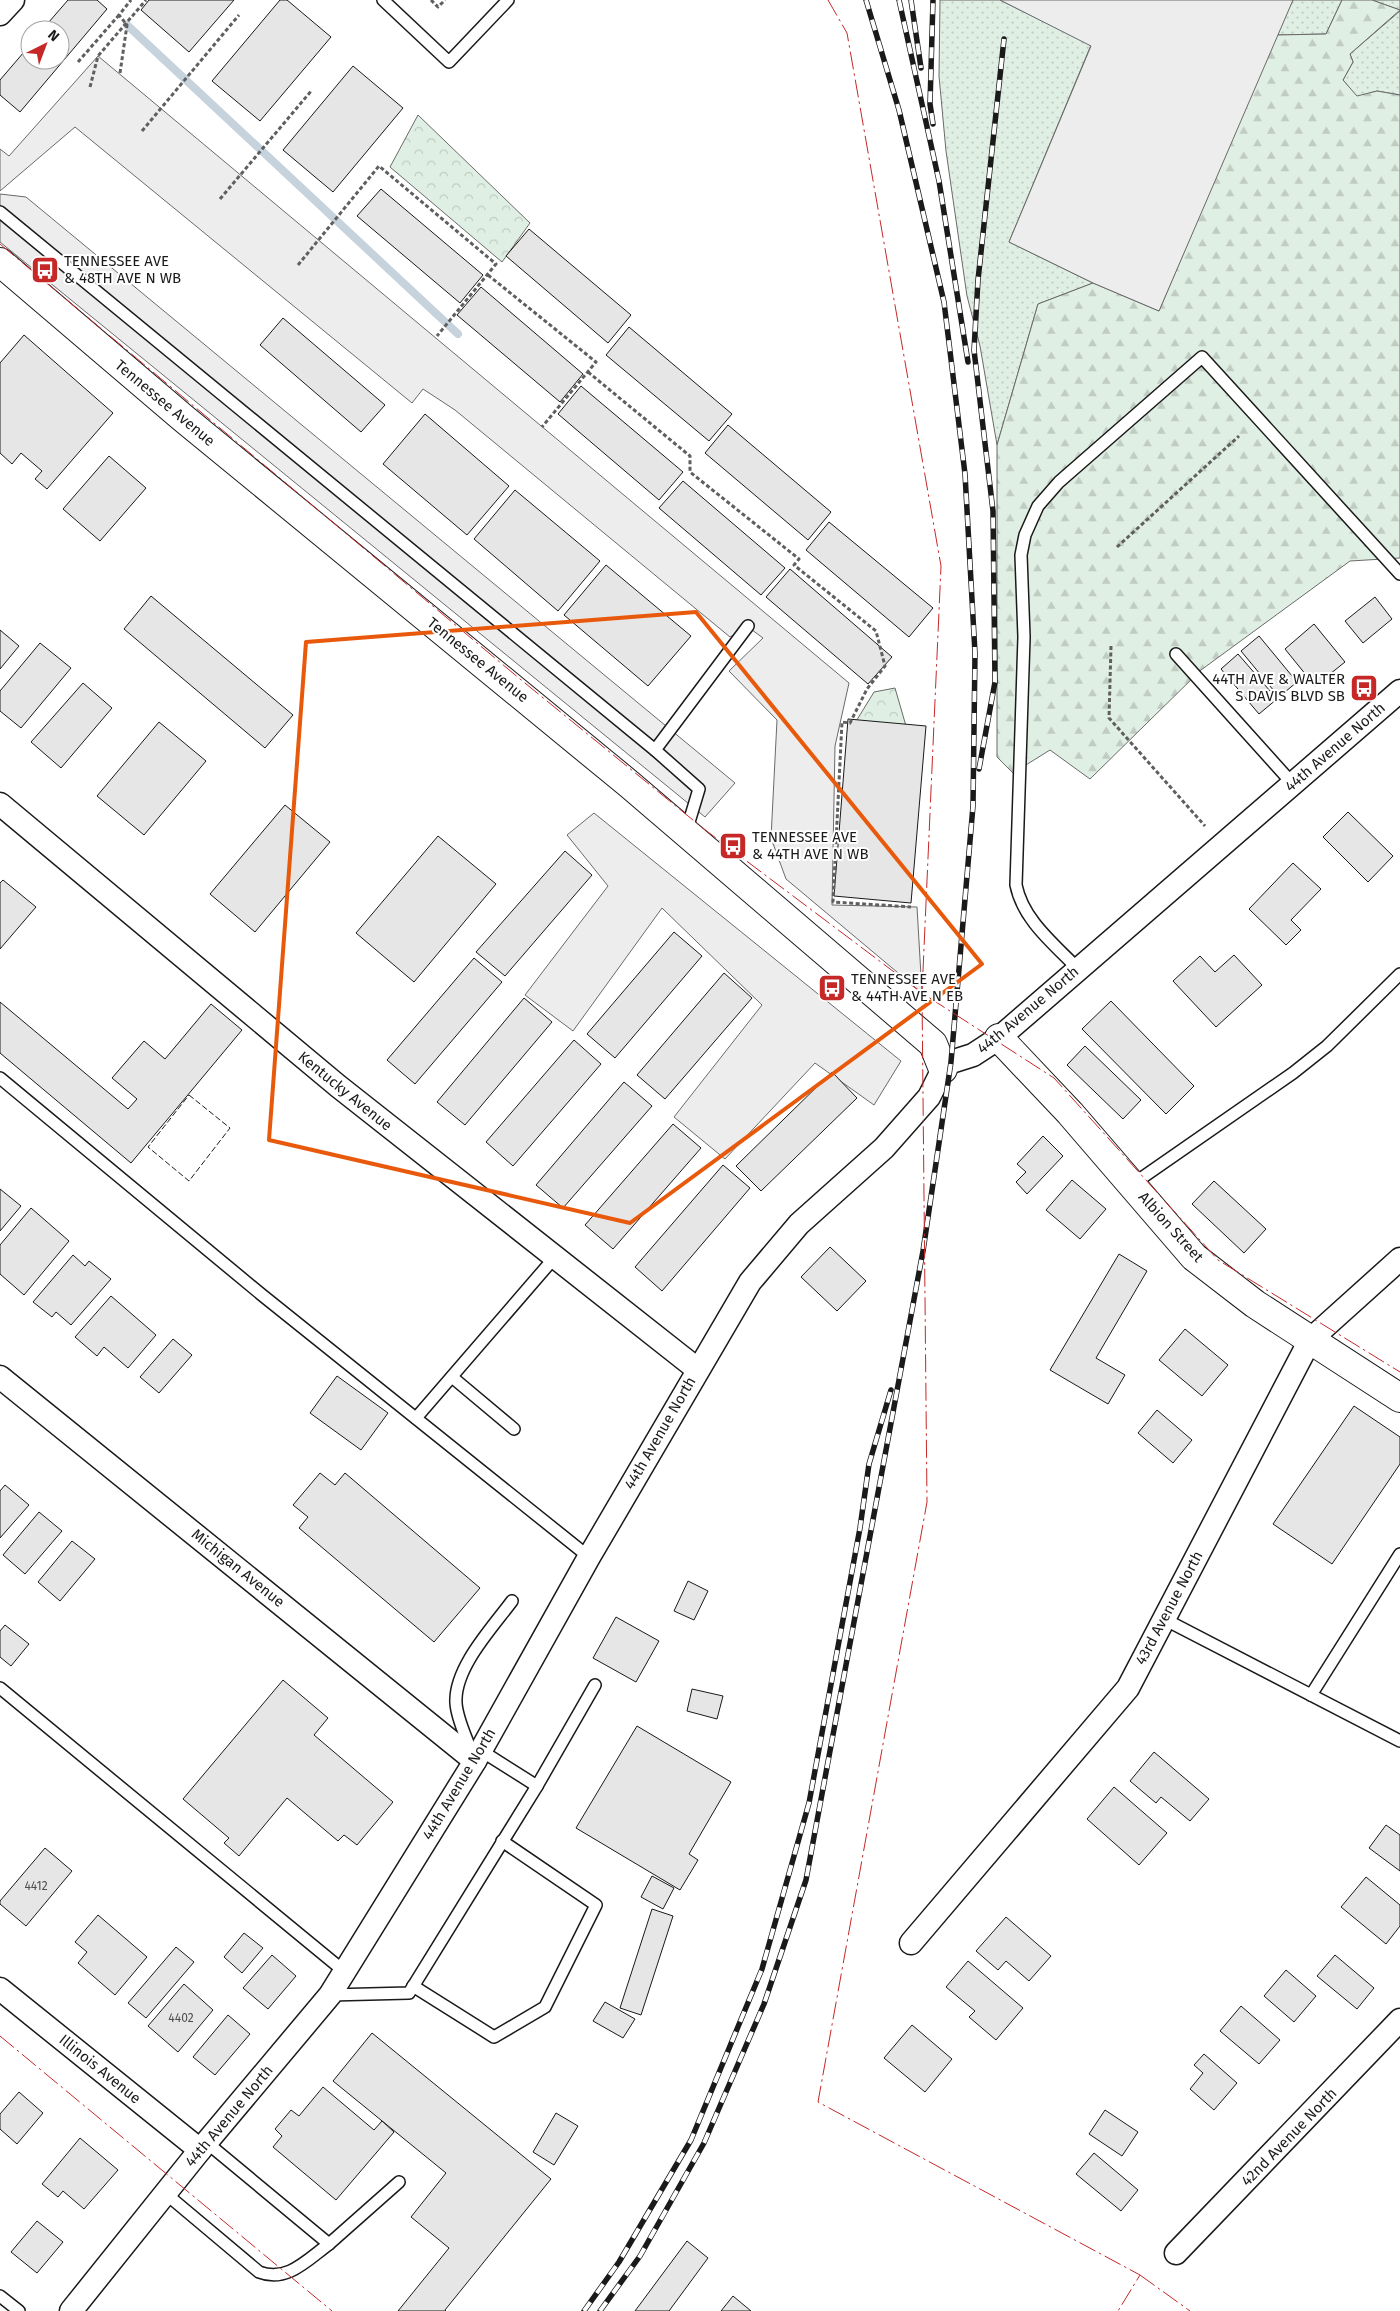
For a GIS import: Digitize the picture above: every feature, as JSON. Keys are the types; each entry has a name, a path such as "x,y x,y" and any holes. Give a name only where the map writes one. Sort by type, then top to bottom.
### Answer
{"street":[{"path":"0,14 13,0"},
{"name":"Tennessee Avenue","path":"0,262 184,418 686,833 933,1044 943,1069"},
{"name":"44th Avenue North","path":"71,2311 203,2146 330,1995 478,1756 589,1557 697,1369 750,1282 799,1224 884,1148 929,1097 943,1069 951,1062 973,1055 999,1038 1400,691"},
{"name":"Kentucky Avenue","path":"0,804 338,1086 697,1369"},
{"name":"Albion Street","path":"999,1038 1070,1113 1194,1257 1255,1304 1400,1398"},
{"name":"43rd Avenue North","path":"911,1942 1128,1688 1310,1340 1400,1259"},
{"name":"Michigan Avenue","path":"0,1377 478,1756"},
{"name":"Illinois Avenue","path":"2,1995 203,2146"},
{"name":"42nd Avenue North","path":"1176,2252 1395,2028 1400,2020"}],"lane":[{"path":"383,0 449,62 508,0"},
{"path":"0,212 655,750 699,789 686,833"},
{"path":"1078,969 1028,915 1019,900 1016,885 1024,637 1021,555 1025,535 1038,506 1059,482 1202,357 1400,574"},
{"path":"655,750 748,626"},
{"path":"1176,654 1292,783"},
{"path":"1133,1184 1300,1068 1327,1046 1400,974"},
{"path":"0,1078 262,1295 589,1557"},
{"path":"416,1418 555,1257"},
{"path":"452,1377 514,1429"},
{"path":"1311,1695 1400,1554"},
{"path":"512,1601 473,1655 458,1682 456,1704 478,1756 537,1786"},
{"path":"1164,1619 1400,1740"},
{"path":"330,1995 409,1993 537,1786 595,1686"},
{"path":"0,1688 345,1972"},
{"path":"413,1986 494,2037 545,2007 596,1905 502,1842"},
{"path":"203,2146 329,2244"},
{"path":"165,2193 258,2272 272,2277 289,2273 329,2244 399,2182"},
{"path":"0,2296 18,2311"}],"path":[{"path":"78,62 131,0"},
{"path":"90,87 98,56 146,0"},
{"path":"431,0 438,7 445,0"},
{"path":"119,15 127,22"},
{"path":"142,131 239,15"},
{"path":"120,74 127,22"},
{"path":"220,198 312,90"},
{"path":"298,265 379,166 496,264 437,336"},
{"path":"488,276 596,362 542,427"},
{"path":"588,372 690,456 690,472 799,559 794,565 876,631 886,666 867,689 850,723 842,722 833,902 911,907"},
{"path":"1117,548 1239,436"},
{"path":"1111,646 1109,718 1205,826"}],"highlighted area":[{"path":"696,612 982,964 630,1223 269,1140 306,642"}],"green space":[{"path":"940,0 1000,0 1091,45 1009,242 1093,283 1038,304 997,445 980,346 967,296 946,151 939,76"},
{"path":"1293,0 1342,0 1326,34 1276,35"},
{"path":"1342,0 1372,0 1400,10 1350,54 1353,62 1343,80 1357,96 1377,91 1400,95 1400,558 1350,561 1201,670 1090,779 1050,750 1013,773 997,757 997,445 1038,304 1093,283 1159,311 1276,35 1326,34"},
{"path":"1372,0 1400,0 1400,10"},
{"path":"1400,11 1400,95 1377,91 1357,97 1343,80 1353,62 1350,54"},
{"path":"418,115 530,223 502,262 390,167"},
{"path":"895,688 906,726 855,723 874,692"}],"shaded area":[{"path":"1000,0 1293,0 1159,311 1093,283 1009,242 1091,46"},
{"path":"98,56 849,683 835,746 832,905 917,907 922,993 786,879 771,838 777,720 729,671 763,638 748,627 730,637 455,410 423,389 412,403 75,127 0,191 0,149 9,156"},
{"path":"0,194 26,197 735,783 705,817 0,242"},
{"path":"594,813 901,1061 874,1105 815,1063 725,1159 674,1117 762,1005 662,908 573,1031 525,995 608,886 567,835"}],"building":[{"path":"68,0 97,0 107,9 70,53 70,20 51,20"},
{"path":"149,0 234,0 189,52 141,10"},
{"path":"280,0 287,0 331,37 260,121 212,81"},
{"path":"20,57 20,70 55,70 20,112 0,95 0,80"},
{"path":"353,66 403,108 333,192 283,150"},
{"path":"381,189 483,275 460,303 357,216"},
{"path":"529,229 631,315 608,343 506,256"},
{"path":"481,287 583,374 560,402 457,315"},
{"path":"283,318 385,405 361,432 260,345"},
{"path":"629,327 732,414 709,441 606,355"},
{"path":"24,335 113,413 47,489 35,479 42,471 21,453 12,464 0,453 0,363"},
{"path":"581,386 683,472 659,500 558,414"},
{"path":"425,414 509,486 467,535 383,464"},
{"path":"728,425 831,512 808,540 705,453"},
{"path":"109,456 146,488 100,541 63,509"},
{"path":"683,481 785,568 761,595 659,508"},
{"path":"515,490 600,561 558,611 474,539"},
{"path":"829,522 933,608 909,637 806,550"},
{"path":"606,565 691,636 648,686 564,615"},
{"path":"790,569 892,657 868,684 766,597"},
{"path":"151,596 293,715 265,748 124,629"},
{"path":"1375,597 1392,619 1363,643 1345,621"},
{"path":"1314,624 1345,662 1315,686 1285,649"},
{"path":"0,630 19,646 0,669"},
{"path":"1259,636 1297,682 1279,697 1241,651"},
{"path":"40,643 71,668 21,728 0,711 0,691"},
{"path":"1238,654 1277,699 1259,714 1221,669"},
{"path":"83,683 112,708 61,768 31,742"},
{"path":"848,719 926,726 911,903 834,896"},
{"path":"159,722 206,761 144,835 97,796"},
{"path":"285,805 330,842 255,932 210,894"},
{"path":"1348,812 1393,856 1368,882 1323,837"},
{"path":"438,836 496,884 414,982 356,933"},
{"path":"565,851 592,875 505,976 476,952"},
{"path":"1293,863 1321,889 1291,920 1301,930 1286,945 1249,909"},
{"path":"3,880 36,907 0,949 0,883"},
{"path":"674,932 702,956 615,1058 587,1034"},
{"path":"1234,955 1262,985 1216,1027 1173,981 1200,956 1215,972"},
{"path":"474,958 502,982 415,1084 387,1060"},
{"path":"724,973 752,998 665,1099 637,1075"},
{"path":"524,998 552,1022 465,1125 437,1102"},
{"path":"1111,1001 1194,1086 1166,1114 1082,1029"},
{"path":"0,1002 128,1109 137,1099 112,1078 144,1041 165,1059 211,1004 242,1030 131,1163 0,1053"},
{"path":"574,1040 601,1064 513,1166 486,1142"},
{"path":"1085,1046 1141,1100 1123,1119 1067,1065"},
{"path":"832,1072 857,1098 761,1191 736,1166"},
{"path":"624,1082 652,1106 563,1208 536,1185"},
{"path":"673,1124 701,1148 613,1249 585,1225"},
{"path":"1043,1136 1063,1156 1027,1194 1016,1182 1026,1172 1017,1164"},
{"path":"723,1165 750,1188 662,1291 635,1267"},
{"path":"1072,1180 1106,1209 1080,1239 1046,1210"},
{"path":"1214,1181 1266,1229 1244,1253 1192,1204"},
{"path":"0,1189 21,1206 0,1231"},
{"path":"31,1208 69,1241 24,1295 0,1274 0,1245"},
{"path":"830,1247 866,1281 837,1311 801,1277"},
{"path":"1119,1254 1147,1271 1096,1358 1125,1375 1108,1404 1050,1370"},
{"path":"73,1255 85,1266 89,1261 111,1279 71,1325 56,1312 52,1317 33,1302"},
{"path":"111,1296 156,1335 128,1368 104,1347 97,1356 75,1337"},
{"path":"1185,1329 1228,1365 1202,1396 1159,1360"},
{"path":"173,1339 192,1355 159,1393 140,1377"},
{"path":"337,1376 388,1413 361,1450 310,1413"},
{"path":"1354,1406 1400,1437 1400,1464 1332,1564 1273,1524"},
{"path":"1157,1410 1192,1440 1173,1463 1138,1433"},
{"path":"320,1473 335,1485 345,1473 480,1588 434,1642 299,1528 308,1517 293,1505"},
{"path":"5,1485 29,1505 0,1538 0,1491"},
{"path":"39,1512 62,1531 25,1574 3,1555"},
{"path":"72,1541 95,1559 60,1601 38,1582"},
{"path":"688,1581 708,1591 694,1620 674,1611"},
{"path":"616,1617 659,1641 636,1682 593,1658"},
{"path":"5,1625 29,1644 11,1666 0,1657 0,1631"},
{"path":"283,1680 328,1718 314,1735 393,1802 357,1845 344,1835 338,1841 287,1798 239,1856 224,1843 229,1838 183,1799"},
{"path":"692,1689 723,1696 717,1719 687,1711"},
{"path":"637,1726 731,1782 689,1854 698,1860 680,1890 576,1828"},
{"path":"1154,1752 1209,1799 1190,1821 1161,1797 1156,1803 1130,1781"},
{"path":"1114,1787 1167,1833 1139,1865 1087,1819"},
{"path":"1386,1825 1400,1835 1400,1871 1369,1848"},
{"path":"45,1848 72,1871 26,1926 0,1904 0,1901"},
{"path":"652,1876 674,1888 663,1909 641,1897"},
{"path":"1366,1877 1400,1905 1400,1926 1386,1944 1341,1907"},
{"path":"652,1909 673,1916 641,2015 620,2008"},
{"path":"98,1915 147,1957 115,1995 78,1963 87,1952 75,1942"},
{"path":"1006,1917 1051,1956 1029,1981 1006,1961 998,1970 976,1951"},
{"path":"244,1933 263,1948 242,1973 224,1957"},
{"path":"176,1947 194,1962 146,2018 128,2003"},
{"path":"272,1955 296,1976 268,2009 243,1988"},
{"path":"1335,1955 1374,1988 1357,2009 1317,1976"},
{"path":"968,1961 1023,2008 996,2040 969,2017 975,2011 946,1987"},
{"path":"1286,1970 1316,1996 1294,2022 1264,1996"},
{"path":"184,1984 213,2010 178,2052 148,2026"},
{"path":"605,2002 635,2019 623,2038 593,2021"},
{"path":"1241,2006 1280,2040 1259,2064 1220,2031"},
{"path":"228,2015 250,2034 215,2075 193,2057"},
{"path":"912,2025 952,2059 925,2092 884,2058"},
{"path":"372,2033 551,2179 446,2311 398,2311 449,2248 411,2217 446,2173 333,2081"},
{"path":"1204,2054 1237,2083 1214,2110 1190,2089 1203,2073 1194,2065"},
{"path":"323,2087 374,2130 382,2121 394,2132 336,2200 273,2147 282,2136 275,2129 291,2110 299,2116"},
{"path":"19,2092 43,2113 17,2144 0,2129 0,2114"},
{"path":"1105,2110 1138,2132 1122,2156 1089,2134"},
{"path":"556,2113 578,2126 554,2165 533,2152"},
{"path":"80,2138 118,2170 84,2209 63,2191 58,2197 42,2184"},
{"path":"1094,2153 1138,2190 1121,2211 1076,2174"},
{"path":"37,2221 63,2242 37,2273 11,2252"},
{"path":"687,2241 708,2258 669,2311 635,2311"},
{"path":"733,2296 751,2311 721,2311"}],"waterway":[{"path":"127,25 458,334"}],"railway":[{"path":"600,2311 640,2256 704,2143 764,2004 806,1880 923,1251 951,1062 973,806 975,653 965,474 944,302 899,110 866,0"},
{"path":"899,0 939,181 968,362"},
{"path":"911,0 921,68"},
{"path":"933,0 930,104 933,124"},
{"path":"979,769 995,682 993,511 974,350 978,280 1004,39"},
{"path":"584,2311 619,2262 691,2140 762,1969 809,1803 860,1528 869,1464 891,1390"}],"fence":[{"path":"189,1095 230,1128 189,1181 148,1147 189,1095"}],"power":[{"path":"828,0 847,33 941,566 922,993 927,1502 818,2102 1140,2275 1118,2311"},
{"path":"0,244 520,679 704,829 922,993 1054,1078 1218,1260 1400,1372"},
{"path":"0,2036 332,2311"},
{"path":"1140,2275 1190,2311"}],"place":[{"name":"TENNESSEE AVE & 48TH AVE N WB","path":"45,270"},
{"name":"44TH AVE & WALTER S DAVIS BLVD SB","path":"1364,688"},
{"name":"TENNESSEE AVE & 44TH AVE N WB","path":"733,846"},
{"name":"TENNESSEE AVE & 44TH AVE N EB","path":"832,988"}]}
